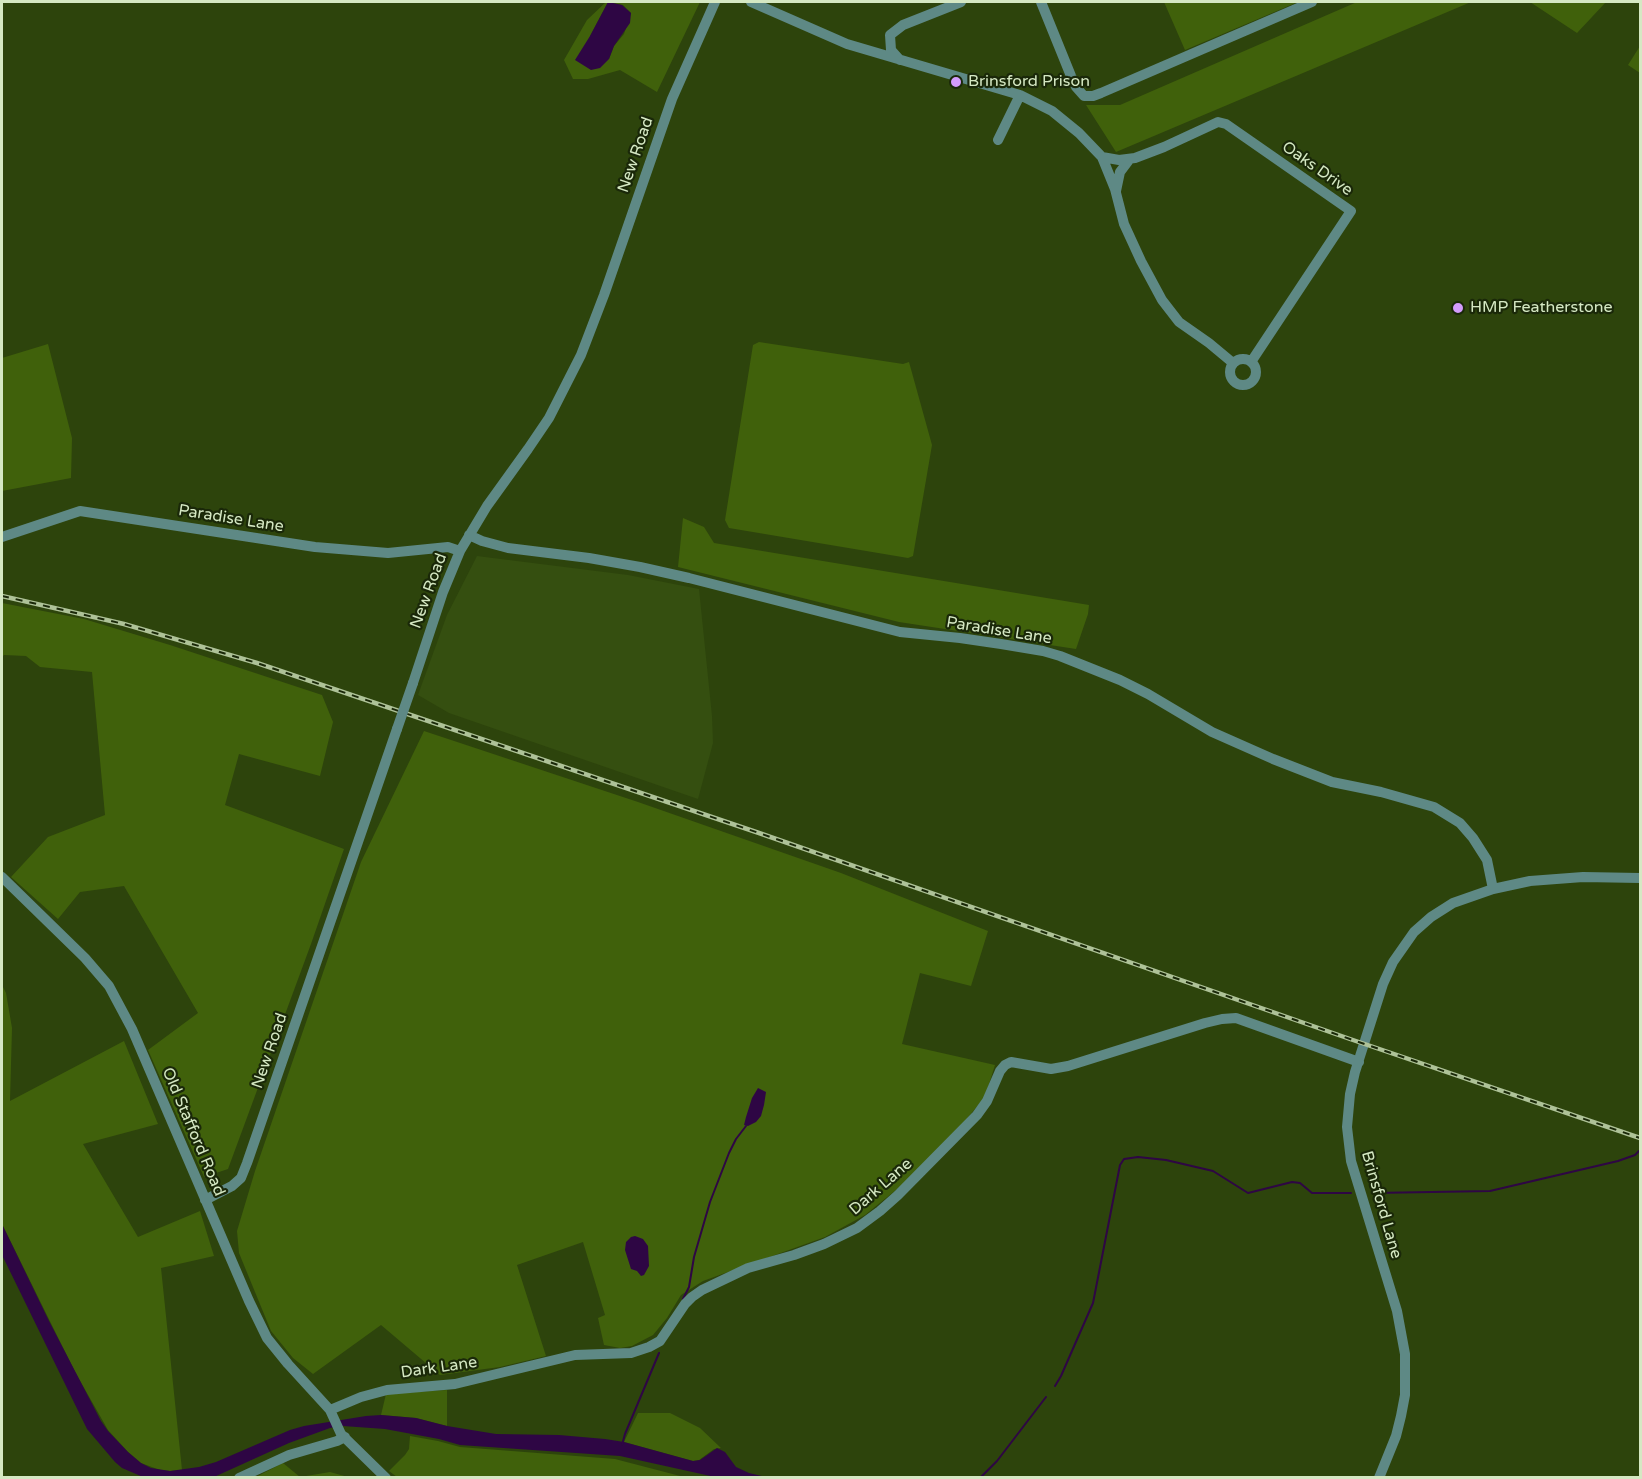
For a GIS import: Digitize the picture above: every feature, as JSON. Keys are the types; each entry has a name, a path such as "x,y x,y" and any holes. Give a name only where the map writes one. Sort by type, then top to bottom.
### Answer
{"street":[{"name":"New Road","path":"205,1200 232,1186 241,1178 443,592 469,535 549,418 581,355 672,99 715,2"},
{"path":"751,2 847,44 1020,95 1052,111 1079,133 1102,157 1124,224 1162,300 1179,322 1233,363"},
{"path":"900,60 891,50 890,35 903,25 961,2"},
{"path":"1041,2 1076,87 1084,96 1093,96 1312,2"},
{"path":"998,140 1020,95"},
{"name":"Oaks Drive","path":"1102,157 1129,160 1218,122 1227,124 1351,211 1251,362"},
{"path":"1116,194 1120,172 1129,160"},
{"path":"1240,359 1251,362 1256,368 1256,375 1252,381 1244,385 1232,379 1230,371 1233,363 1240,359"},
{"name":"Paradise Lane","path":"2,537 80,511 315,547 388,553 448,547 460,551"},
{"name":"Paradise Lane","path":"469,535 508,548 640,567 900,632 1001,644 1060,656 1120,680 1212,732 1273,759 1332,782 1381,792 1434,807 1460,823 1473,838 1486,860 1493,889"},
{"name":"Old Stafford Road","path":"2,877 85,958 109,986 132,1029 267,1338 332,1413 343,1436"},
{"name":"Brinsford Lane","path":"1379,1478 1396,1436 1405,1395 1407,1372 1397,1311 1357,1182 1348,1143 1348,1112 1350,1094 1383,984 1394,962 1414,932 1431,917 1453,903 1493,889 1530,881 1572,877 1641,878"},
{"name":"Dark Lane","path":"332,1413 361,1397 387,1390 455,1384 575,1354 631,1353 650,1347 660,1341 685,1304 702,1290 748,1268 824,1244 857,1228 880,1211 898,1196 977,1115 987,1101 1000,1071 1011,1062 1051,1069 1068,1066 1205,1023 1236,1018 1359,1062"},
{"path":"239,1478 289,1455 337,1441 343,1436 386,1478"}],"shaded area":[{"path":"606,2 608,2 700,2 657,92 620,70 588,79 573,79 564,60 587,20","holes":["608,2 623,5 631,13 624,34 614,46 609,59 590,36"]},
{"path":"608,2 622,5 631,13 630,23 614,46 609,59 600,68 591,70 575,60"},
{"path":"1164,2 1298,2 1185,50"},
{"path":"1357,2 1471,2 1116,152 1086,105 1120,105"},
{"path":"1530,2 1606,2 1577,33"},
{"path":"1640,46 1640,73 1628,65"},
{"path":"759,342 903,364 909,362 932,445 913,556 908,558 729,528 725,520 753,345"},
{"path":"48,344 72,438 71,478 2,491 2,358"},
{"path":"683,518 704,527 714,543 1089,605 1088,614 1076,649 899,622 678,567"},
{"path":"477,556 628,575 699,589 713,743 698,799 449,713 418,695 447,615"},
{"path":"2,603 84,619 322,695 333,722 320,776 239,754 225,805 344,849 228,1169 204,1177 148,1050 198,1013 124,886 80,892 58,919 11,877 48,837 105,815 92,672 40,667 26,656 4,655 2,657"},
{"path":"424,731 841,873 988,931 971,986 920,973 902,1044 995,1065 985,1097 912,1177 865,1215 825,1237 703,1281 681,1295 653,1335 632,1346 620,1348 604,1345 598,1318 605,1315 583,1242 517,1265 546,1356 500,1367 440,1375 381,1325 313,1374 293,1358 271,1331 239,1253 237,1231 255,1171 361,862"},
{"path":"2,985 6,993 12,1028 10,1101 124,1041 158,1124 83,1144 138,1237 200,1211 214,1256 161,1268 182,1470 160,1470 141,1463 108,1430 75,1372 2,1224"},
{"path":"758,1088 766,1092 761,1116 756,1122 748,1126 744,1125 752,1098"},
{"path":"2,1224 101,1421 128,1452 151,1468 170,1471 199,1467 304,1426 381,1415 416,1418 496,1434 559,1435 605,1439 693,1461 700,1460 717,1448 725,1452 736,1467 766,1477 715,1477 620,1456 460,1445 385,1429 343,1426 330,1428 289,1443 214,1477 143,1477 122,1468 115,1462 87,1429 2,1255"},
{"path":"635,1236 643,1239 648,1246 649,1266 641,1276 637,1271 631,1269 625,1250 626,1242"},
{"path":"447,1390 447,1426 416,1418 381,1415 386,1394"},
{"path":"638,1413 670,1413 700,1428 721,1448 714,1449 699,1460 693,1461 624,1442"},
{"path":"410,1436 460,1447 615,1459 684,1477 397,1477 389,1471 409,1449"},
{"path":"283,1463 300,1477 330,1472 348,1477 254,1478"}],"waterway":[{"path":"683,1299 689,1287 694,1257 710,1202 729,1153 746,1126"},
{"path":"1373,1193 1490,1191 1618,1161 1635,1155 1639,1151"},
{"path":"1055,1386 1093,1303 1120,1165 1124,1159 1138,1157 1166,1160 1213,1171 1248,1193 1292,1182 1300,1183 1312,1193 1351,1193"},
{"path":"622,1445 659,1353"},
{"path":"980,1478 997,1461 1046,1397"}],"railway":[{"path":"2,596 124,624 257,663 759,833 1640,1138"}],"place":[{"name":"Brinsford Prison","path":"956,82"},
{"name":"HMP Featherstone","path":"1458,308"}]}
